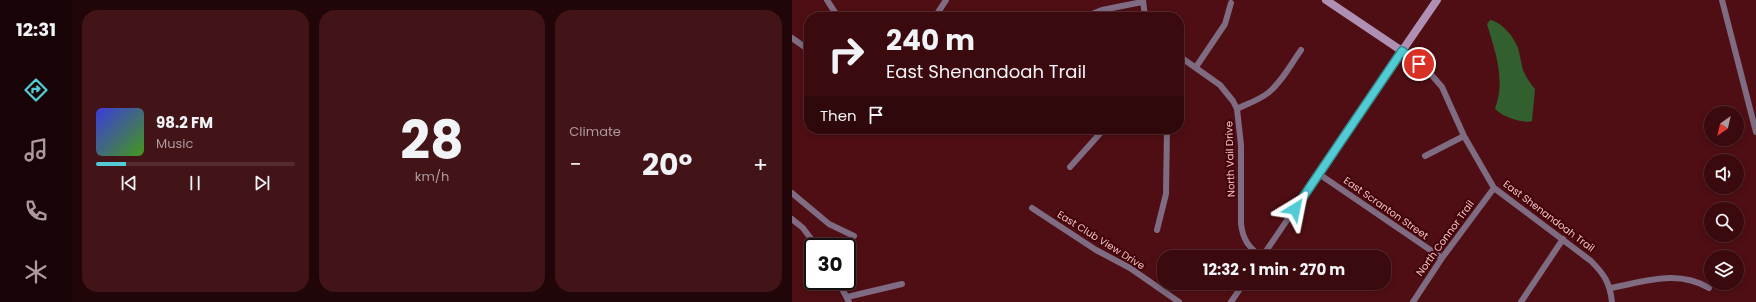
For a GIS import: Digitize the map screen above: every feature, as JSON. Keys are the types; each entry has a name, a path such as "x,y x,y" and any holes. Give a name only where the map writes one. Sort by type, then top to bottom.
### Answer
{"main road":[{"path":"1326,0 1402,51 1437,0"}],"street":[{"path":"827,0 835,12"},
{"path":"938,12 946,0"},
{"path":"1722,0 1756,132"},
{"path":"1097,12 1143,1 1144,12"},
{"path":"1196,67 1225,24 1231,3"},
{"path":"792,38 804,46"},
{"path":"1237,109 1261,98 1270,92 1301,50"},
{"path":"1267,250 1402,51"},
{"name":"East Shenandoah Trail","path":"1402,51 1428,71 1442,87 1464,136 1494,188 1591,261 1601,273 1610,288 1612,302"},
{"name":"North Vail Drive","path":"1184,60 1220,85 1230,97 1237,109 1240,130 1242,235 1247,244 1254,250"},
{"path":"1070,167 1100,134"},
{"path":"1157,230 1166,194 1167,134"},
{"path":"1425,156 1464,136"},
{"name":"East Scranton Street","path":"1319,174 1442,258"},
{"name":"North Connor Trail","path":"1413,302 1442,258 1494,188"},
{"path":"792,193 829,224 854,236"},
{"name":"East Club View Drive","path":"1032,208 1096,250 1130,268 1179,302"},
{"path":"792,219 810,238"},
{"path":"1521,302 1563,239"},
{"path":"1610,288 1679,277 1699,282 1704,285"},
{"path":"843,290 848,299 902,284"},
{"path":"1231,302 1239,290"}],"shaded area":[{"path":"1490,20 1499,24 1507,31 1514,39 1518,48 1523,70 1535,89 1532,121 1528,122 1512,119 1501,114 1495,108 1500,87 1496,55 1487,24"}],"route":[{"path":"1295,209 1402,51 1419,64"}]}
